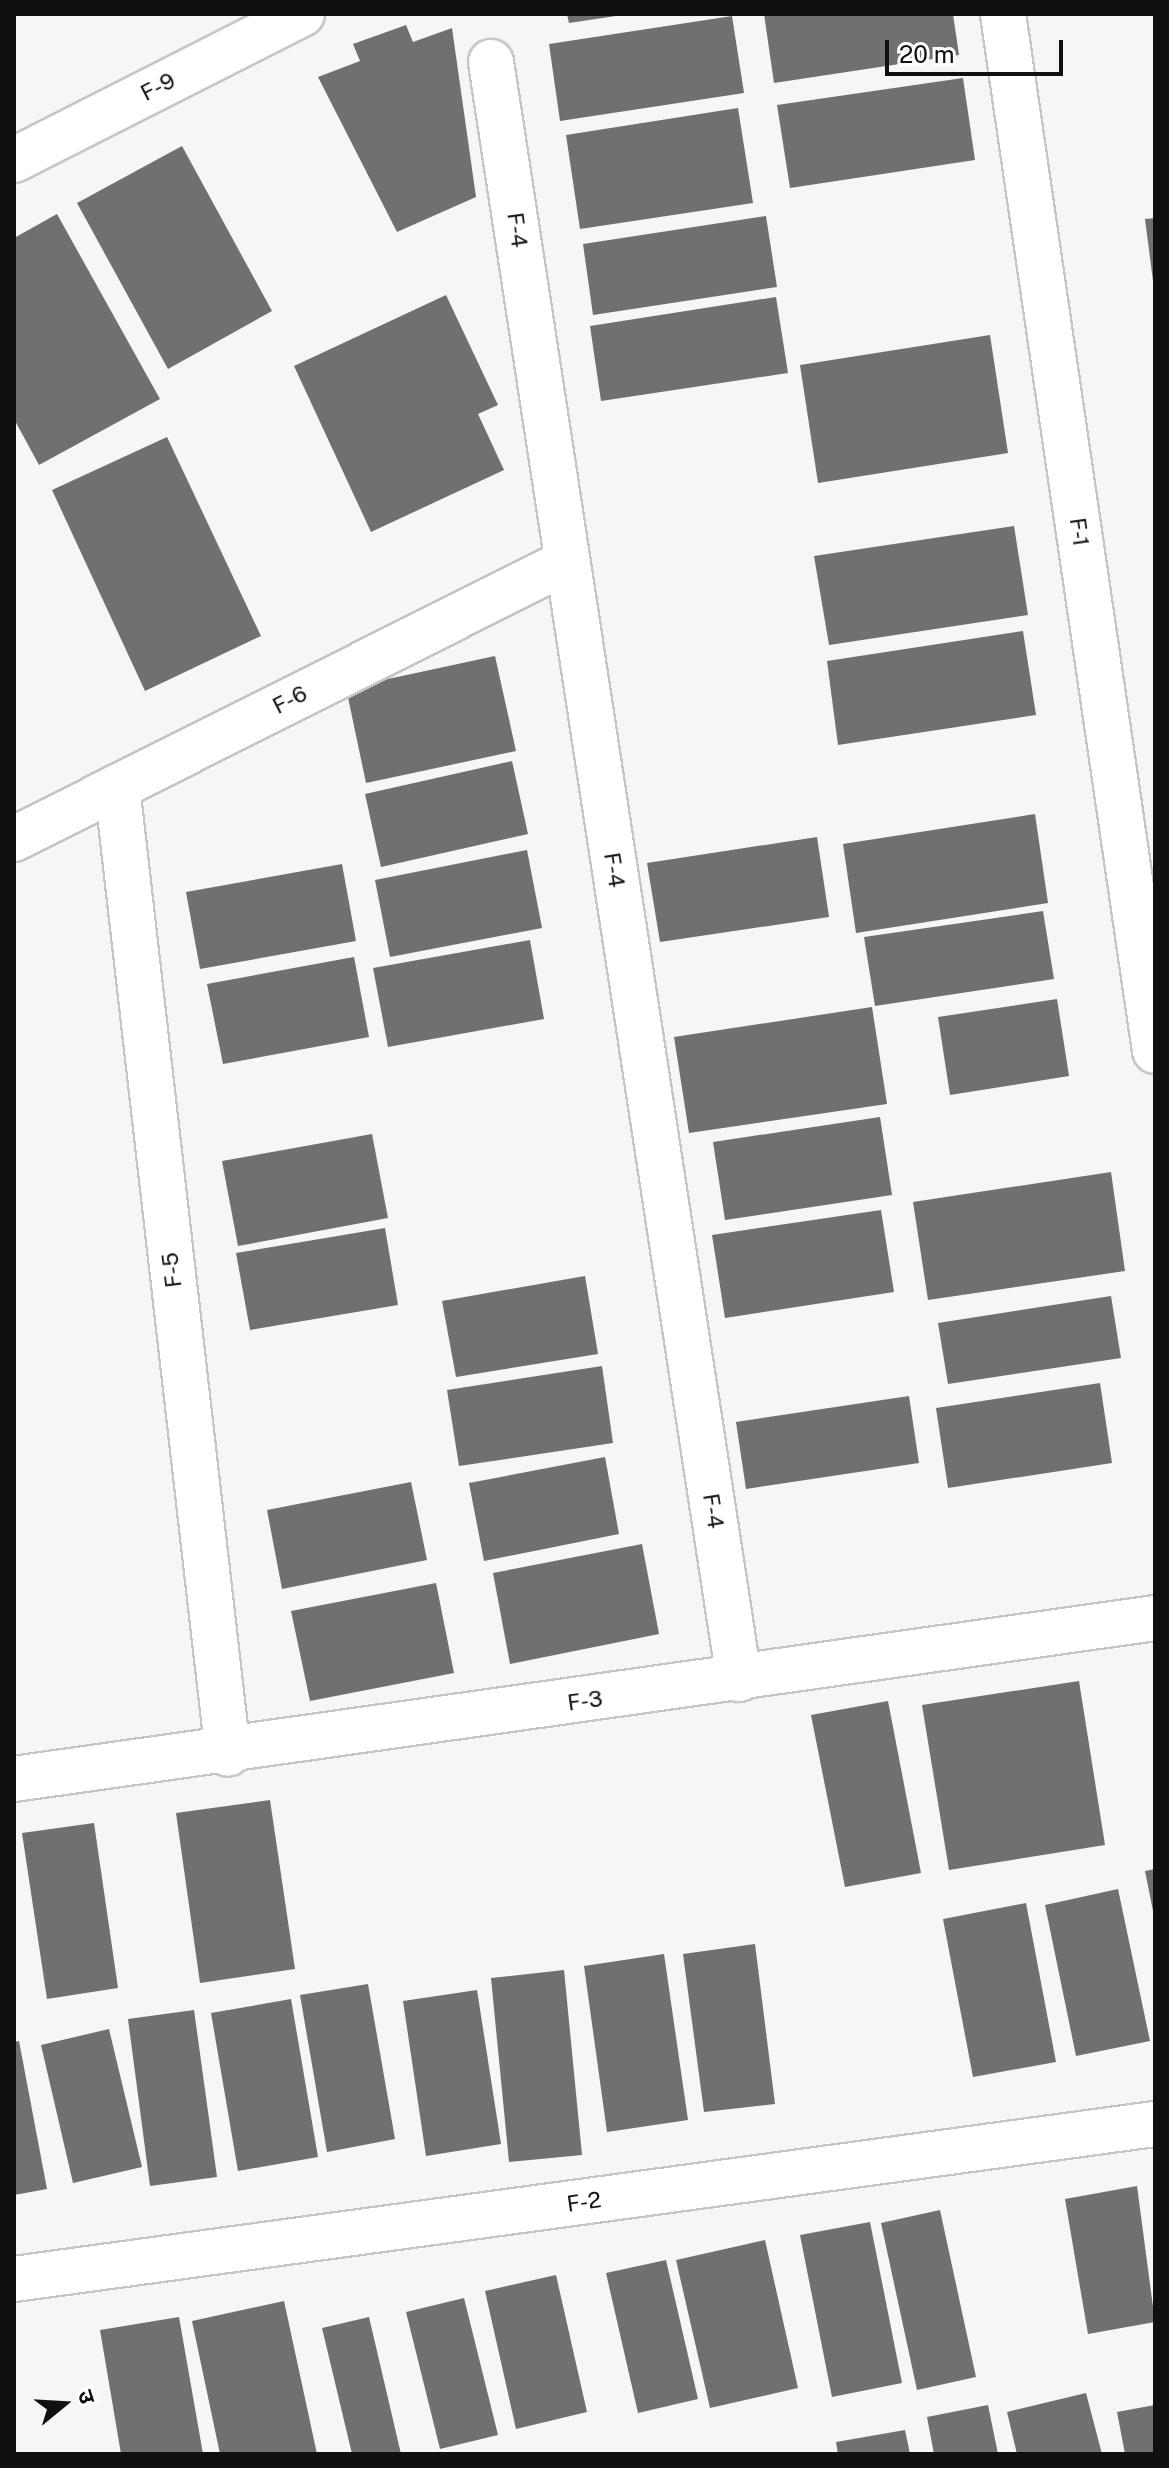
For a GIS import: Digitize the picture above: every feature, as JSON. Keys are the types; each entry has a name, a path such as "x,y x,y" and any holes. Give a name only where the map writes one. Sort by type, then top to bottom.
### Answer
{"street":[{"name":"F-9","path":"14,160 302,14"},
{"name":"F-1","path":"1003,14 1155,1051"},
{"name":"F-4","path":"491,62 739,1679"},
{"name":"F-6","path":"14,839 566,562"},
{"name":"F-5","path":"117,787 228,1754"},
{"name":"F-3","path":"14,1779 228,1754 1155,1618"},
{"name":"F-2","path":"14,2279 1155,2124"}],"building":[{"path":"567,14 616,14 616,16 569,23"},
{"path":"764,14 953,14 959,55 774,83"},
{"path":"732,16 744,93 560,121 549,44"},
{"path":"406,25 413,42 452,28 476,197 397,232 318,77 360,61 353,44"},
{"path":"963,78 975,160 790,188 777,105"},
{"path":"738,108 753,203 580,229 566,135"},
{"path":"182,146 272,311 168,369 77,203"},
{"path":"57,214 160,399 39,465 14,419 14,238"},
{"path":"766,216 777,287 593,315 583,244"},
{"path":"1155,218 1155,281 1153,281 1145,219"},
{"path":"446,295 498,405 478,414 504,470 371,532 294,366"},
{"path":"776,297 788,373 601,401 590,326"},
{"path":"990,335 1008,453 818,483 800,365"},
{"path":"167,437 261,636 145,691 52,490"},
{"path":"1014,526 1028,615 829,645 814,556"},
{"path":"1023,631 1036,715 838,745 827,661"},
{"path":"495,656 516,751 366,783 346,688"},
{"path":"512,761 528,834 381,867 365,794"},
{"path":"1035,814 1048,903 856,933 843,844"},
{"path":"817,837 829,917 660,942 647,863"},
{"path":"527,850 542,928 390,957 375,880"},
{"path":"342,864 356,941 200,969 186,892"},
{"path":"1043,911 1054,979 875,1006 864,937"},
{"path":"530,940 544,1019 388,1047 373,968"},
{"path":"354,957 369,1037 223,1064 207,984"},
{"path":"1057,999 1069,1076 950,1095 938,1017"},
{"path":"872,1007 887,1104 689,1133 674,1037"},
{"path":"880,1117 892,1195 725,1220 713,1142"},
{"path":"372,1134 388,1218 238,1246 222,1161"},
{"path":"1111,1172 1125,1271 928,1300 913,1202"},
{"path":"881,1210 894,1292 725,1318 712,1235"},
{"path":"385,1228 398,1305 250,1330 236,1253"},
{"path":"585,1276 598,1354 456,1377 442,1301"},
{"path":"1111,1296 1121,1358 948,1384 938,1323"},
{"path":"602,1366 613,1443 459,1466 447,1390"},
{"path":"1100,1383 1112,1463 948,1488 936,1408"},
{"path":"909,1396 919,1463 746,1489 736,1422"},
{"path":"605,1457 619,1534 484,1561 469,1483"},
{"path":"411,1482 427,1560 282,1589 267,1510"},
{"path":"642,1544 659,1634 510,1664 493,1573"},
{"path":"436,1583 454,1673 310,1701 291,1611"},
{"path":"1079,1681 1105,1845 949,1870 922,1705"},
{"path":"888,1701 921,1873 845,1887 811,1715"},
{"path":"270,1800 295,1969 200,1983 176,1813"},
{"path":"94,1823 118,1988 47,1999 22,1833"},
{"path":"1155,1869 1155,1916 1154,1916 1145,1871"},
{"path":"1118,1889 1150,2041 1076,2056 1045,1905"},
{"path":"1026,1903 1056,2062 973,2077 943,1919"},
{"path":"755,1944 775,2104 704,2112 683,1954"},
{"path":"664,1954 688,2120 607,2132 584,1966"},
{"path":"564,1970 582,2155 509,2162 491,1978"},
{"path":"368,1984 395,2139 327,2152 300,1995"},
{"path":"477,1990 501,2144 426,2156 403,2001"},
{"path":"291,1999 318,2157 238,2171 211,2013"},
{"path":"194,2010 217,2177 150,2186 128,2019"},
{"path":"109,2029 142,2167 73,2183 41,2045"},
{"path":"19,2041 47,2189 14,2195 14,2042"},
{"path":"1137,2186 1155,2322 1088,2334 1065,2199"},
{"path":"940,2210 976,2377 917,2390 881,2223"},
{"path":"870,2222 902,2383 832,2397 800,2235"},
{"path":"765,2240 798,2388 710,2408 676,2260"},
{"path":"666,2260 698,2399 638,2413 606,2273"},
{"path":"556,2275 587,2412 516,2429 485,2291"},
{"path":"464,2298 498,2435 440,2449 406,2312"},
{"path":"284,2301 317,2454 220,2454 192,2321"},
{"path":"179,2317 203,2454 121,2454 100,2330"},
{"path":"369,2317 401,2454 352,2454 322,2328"},
{"path":"1086,2393 1102,2454 1017,2454 1007,2412"},
{"path":"988,2405 998,2454 934,2454 927,2417"},
{"path":"1155,2405 1155,2454 1125,2454 1117,2412"},
{"path":"905,2430 910,2454 838,2454 836,2442"}]}
